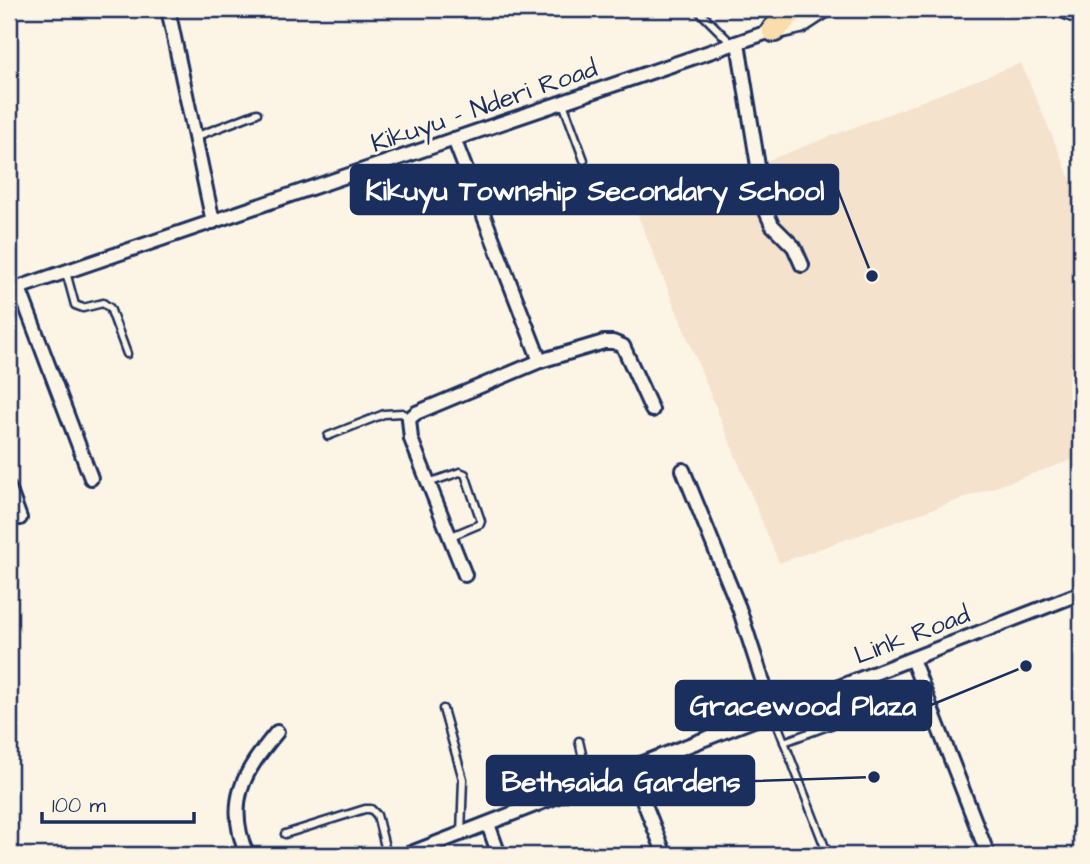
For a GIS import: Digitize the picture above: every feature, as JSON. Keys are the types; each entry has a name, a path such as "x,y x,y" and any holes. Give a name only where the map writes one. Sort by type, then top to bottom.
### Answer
{"highway":[{"path":"774,30 793,9"}],"street":[{"path":"168,9 213,222"},
{"path":"774,30 800,24 823,9"},
{"path":"1066,9 1081,12"},
{"name":"Kikuyu - Nderi Road","path":"14,290 774,30"},
{"path":"735,44 765,209 772,226 794,247 802,265"},
{"path":"454,139 540,361"},
{"path":"14,290 91,478"},
{"path":"465,575 411,439 409,419 540,361 604,342 619,343 627,353 652,410"},
{"path":"684,470 739,608 773,713"},
{"path":"9,488 20,518"},
{"name":"Link Road","path":"407,855 1081,593"},
{"path":"912,659 988,855"},
{"path":"247,855 236,816 237,800 250,770 277,732"},
{"path":"631,767 665,855"},
{"path":"488,824 499,855"}],"lane":[{"path":"698,9 735,44"},
{"path":"563,103 584,160"},
{"path":"195,137 257,113"},
{"path":"66,272 75,305 83,308 103,303 110,308 127,354"},
{"path":"328,436 384,414 402,413 409,419"},
{"path":"428,483 460,472 465,474 481,521 480,524 449,537"},
{"path":"784,742 885,705"},
{"path":"443,709 464,779 461,834"},
{"path":"773,713 828,855"},
{"path":"579,741 589,783"},
{"path":"285,834 371,809 376,815 387,855"}],"shaded area":[{"path":"1021,63 1081,204 1081,457 779,563 636,211"}],"place":[{"name":"Kikuyu Township Secondary School","path":"872,276"},
{"name":"Gracewood Plaza","path":"1026,666"},
{"name":"Bethsaida Gardens","path":"874,777"}]}
